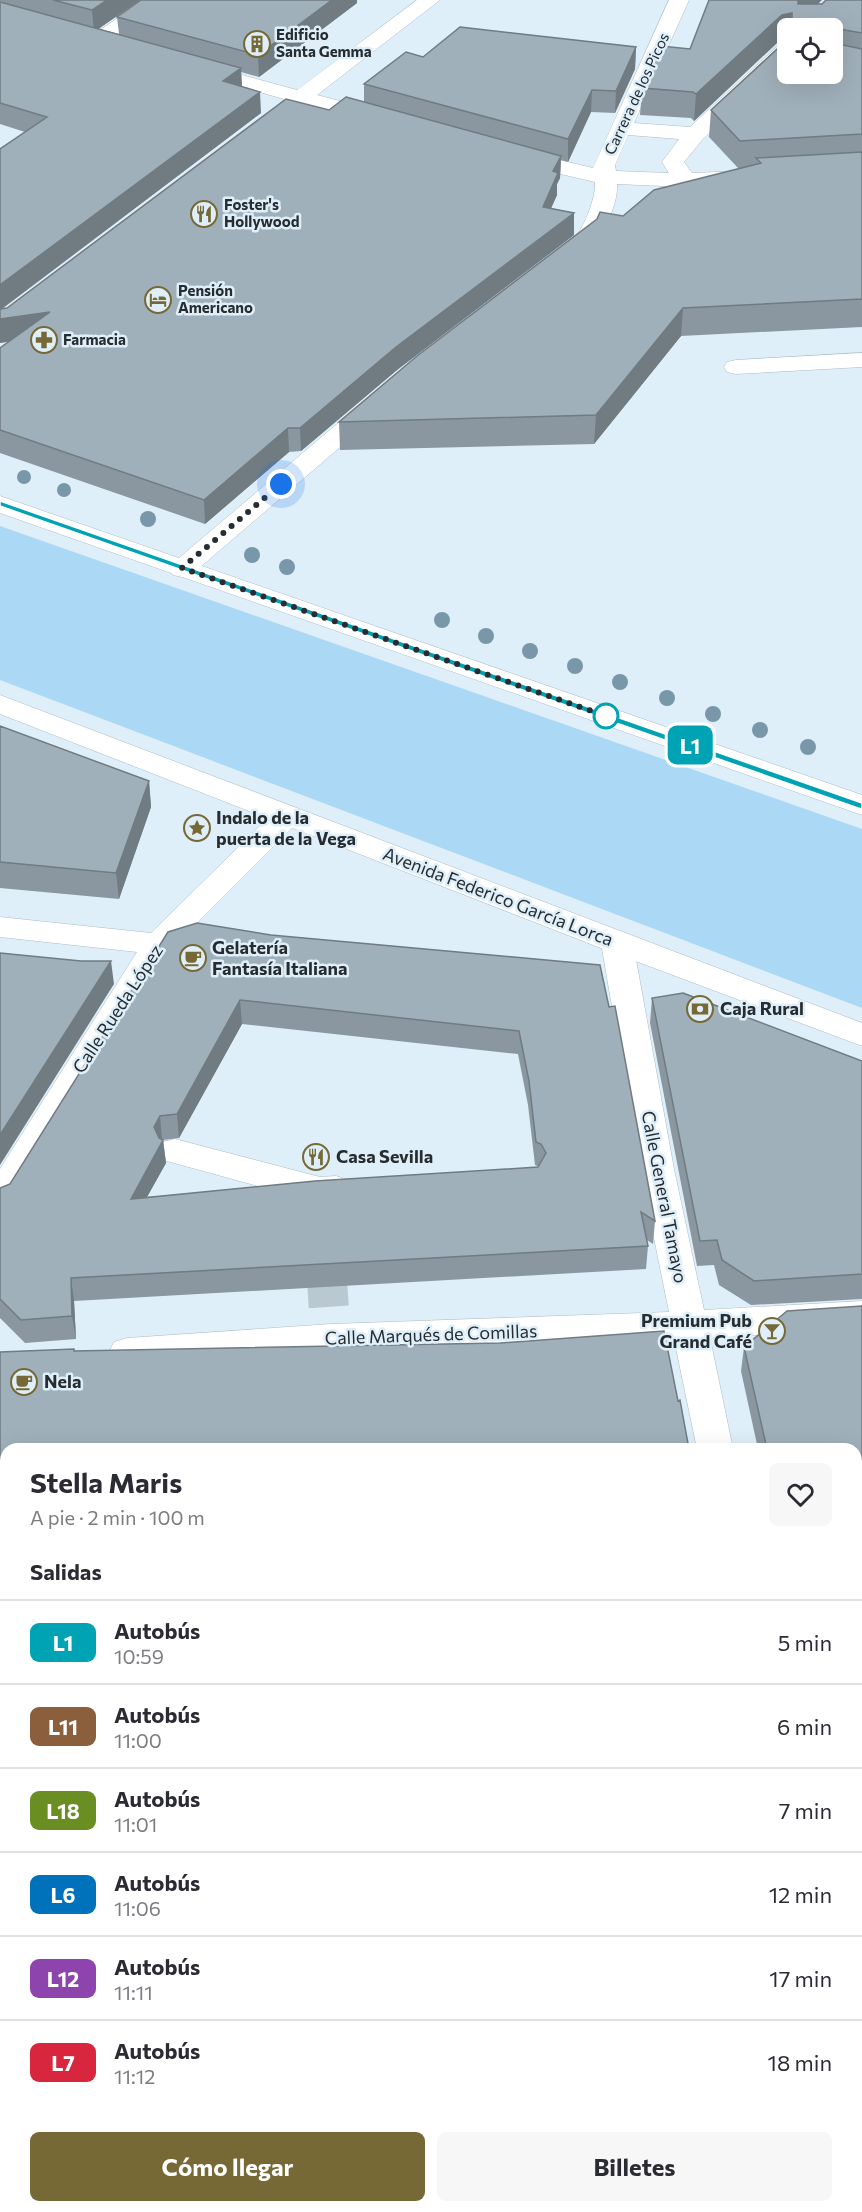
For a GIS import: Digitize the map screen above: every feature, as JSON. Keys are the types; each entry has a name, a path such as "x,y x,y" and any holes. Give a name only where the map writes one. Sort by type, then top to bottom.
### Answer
{"street":[{"path":"120,47 87,39 158,0"},
{"path":"272,118 430,0"},
{"name":"Carrera de los Picos","path":"548,269 586,240 608,193 603,177 604,165 679,0"},
{"path":"685,180 673,162 695,134 777,58"},
{"path":"176,63 402,125"},
{"path":"621,128 695,134"},
{"path":"492,150 560,169 603,177 685,180 764,176"},
{"path":"736,367 862,360"},
{"path":"182,568 389,392"},
{"path":"0,504 862,806"},
{"name":"Avenida Federico García Lorca","path":"0,704 617,943 862,1035"},
{"name":"Calle Rueda López","path":"0,1197 158,945 287,816"},
{"path":"0,927 158,945"},
{"name":"Calle General Tamayo","path":"617,943 657,1170 714,1443"},
{"path":"175,1151 320,1190 366,1187"},
{"name":"Calle Marqués de Comillas","path":"95,1354 331,1338 691,1325 862,1314"}],"shaded area":[{"path":"0,526 862,829 862,1008 0,680"}],"building":[{"path":"53,0 107,0 92,10"},
{"name":"Edificio Santa Gemma","path":"141,0 332,0 258,55 117,17"},
{"path":"709,0 798,0 798,4 822,4 826,0 862,0 862,33 843,30 843,18 792,18 792,13 782,15 696,94 642,88 661,46 690,49"},
{"path":"0,2 241,68 223,81 260,92 0,285 0,149 47,117 0,103"},
{"path":"460,27 636,47 616,91 592,90 568,139 364,84 406,52 423,57"},
{"path":"843,45 862,49 862,134 740,141 711,110 777,49 777,84 843,84"},
{"path":"346,97 561,156 553,171 558,173 543,207 574,213 396,347 300,428 288,428 204,500 0,430 0,348 50,312 0,319 0,309 7,308 286,99 329,110"},
{"path":"862,152 862,299 683,308 596,415 339,422 417,356 597,219 600,212 623,216 654,190 761,163 756,158"},
{"path":"0,726 149,781 116,873 0,862"},
{"path":"197,923 271,935 600,965 609,1007 615,1006 655,1221 641,1212 648,1246 71,1278 72,1316 21,1320 0,1299 0,1188 10,1184 168,932","holes":["240,1000 519,1031 529,1081 536,1142 541,1144 546,1153 538,1167 315,1181 131,1199 163,1140 159,1138 154,1127 160,1116 177,1114"]},
{"path":"0,953 81,961 111,961 0,1135"},
{"path":"683,993 862,1061 862,1274 754,1281 722,1260 717,1240 700,1241 652,998"},
{"path":"862,1306 862,1443 766,1443 744,1347 787,1311"},
{"path":"664,1331 688,1443 0,1443 0,1352 500,1343"}],"tunnel":[{"path":"324,1243 326,1269"},
{"path":"326,1267 331,1338"}],"bus line":[{"name":"L1","path":"0,504 862,806"}],"place":[{"name":"Edificio Santa Gemma","path":"257,44"},
{"name":"Foster's Hollywood","path":"204,214"},
{"name":"Pensión Americano","path":"158,300"},
{"name":"Farmacia","path":"44,340"},
{"name":"Indalo de la puerta de la Vega","path":"197,828"},
{"name":"Gelatería Fantasía Italiana","path":"193,958"},
{"name":"Caja Rural","path":"700,1009"},
{"name":"Casa Sevilla","path":"316,1157"},
{"name":"Premium Pub Grand Café","path":"772,1331"},
{"name":"Nela","path":"24,1382"}],"route":[{"path":"281,484 182,568 606,716"}]}
